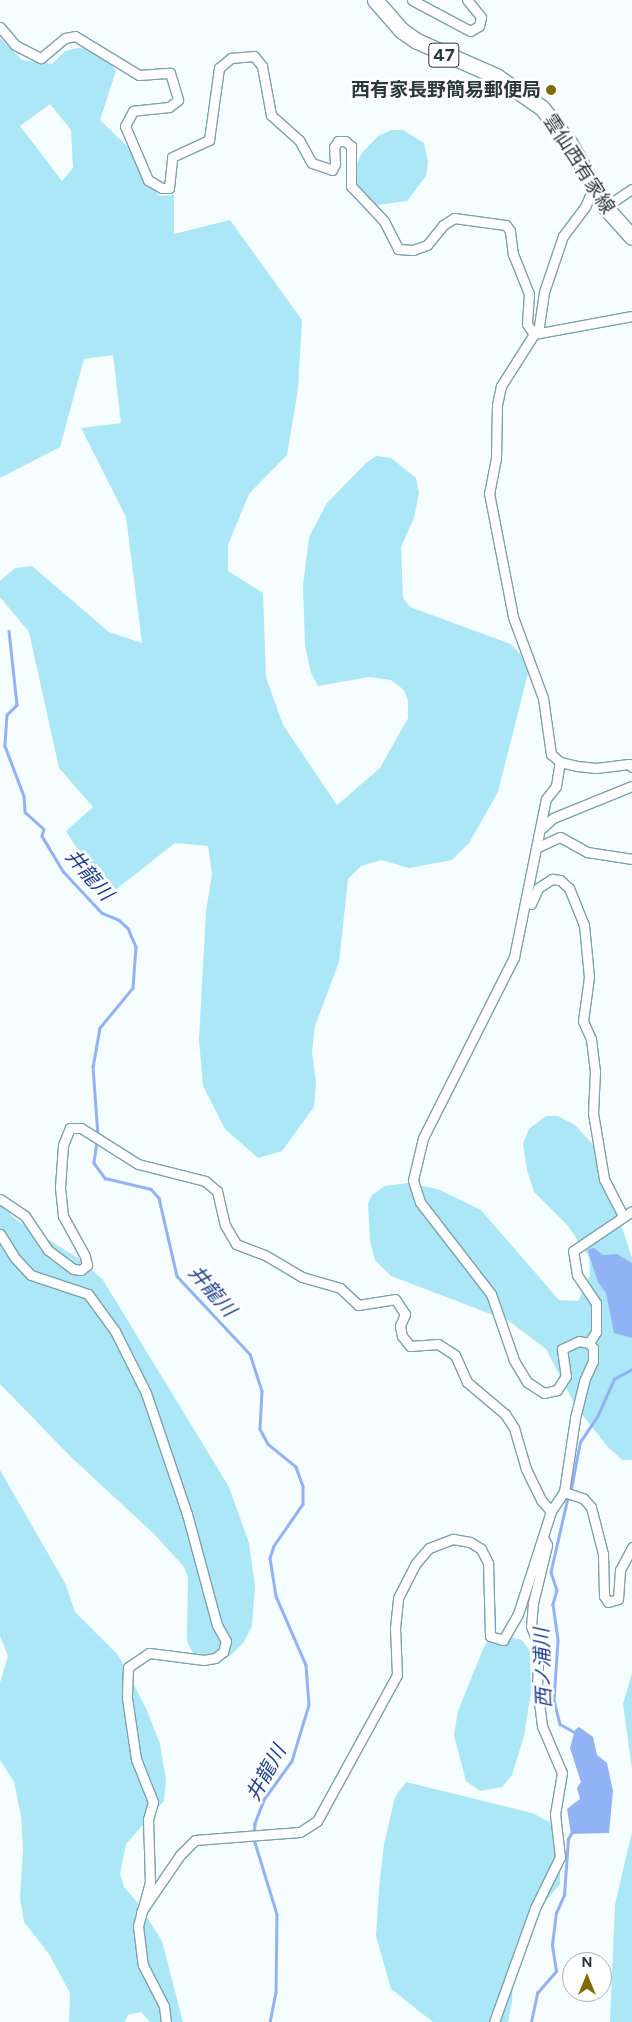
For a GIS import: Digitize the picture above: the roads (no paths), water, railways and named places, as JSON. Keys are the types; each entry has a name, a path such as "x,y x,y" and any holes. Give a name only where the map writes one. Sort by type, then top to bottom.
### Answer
{"main road":[{"name":"雲仙西有家線","path":"375,0 401,30 417,41 496,76 542,108 566,137 605,207 632,237"}],"street":[{"path":"412,0 470,31 479,26 481,17 467,0"},
{"path":"0,27 15,45 41,58 65,38 75,36 139,75 170,73 178,100 168,106 133,111 125,126 148,180 162,188 169,188 172,157 209,140 219,68 231,58 254,56 262,66 271,115 299,140 312,163 332,170 335,164 334,146 338,141 345,140 352,146 352,186 384,221 398,249 413,250 427,245 443,225 454,218 506,225 510,231 513,254 529,294 527,324 536,334"},
{"path":"593,188 585,207 563,236 544,292 536,334 501,386 497,405 496,458 489,493 513,617 543,698 551,754 560,762 596,768 629,764 632,767"},
{"path":"605,207 632,189"},
{"path":"536,334 632,316"},
{"path":"560,762 556,786 546,799 526,909 514,957 424,1138 413,1180 420,1202 491,1294 514,1360 531,1386 544,1393 557,1390 566,1376 562,1349 579,1341 590,1343"},
{"path":"542,828 553,818 632,786"},
{"path":"536,848 560,837 587,852 632,859"},
{"path":"526,909 538,888 552,879 560,880 569,888 584,925 589,977 583,1021 590,1039 595,1071 594,1113 604,1179 623,1216"},
{"path":"0,1199 26,1216 48,1250 73,1269 81,1270 87,1264 85,1256 63,1216 60,1187 63,1145 70,1128 81,1128 138,1164 205,1181 217,1191 225,1225 236,1244 264,1255 302,1277 340,1288 358,1305 395,1299 405,1314 400,1326 402,1336 410,1346 438,1344 455,1356 467,1382 510,1421 526,1468 541,1500 551,1512"},
{"path":"141,1912 187,1846 207,1837 300,1832 317,1821 397,1675 395,1628 398,1598 416,1563 430,1548 452,1539 470,1542 482,1549 488,1563 490,1636 503,1640 518,1614 551,1512 564,1492 575,1418 584,1381 593,1362 590,1343 596,1332 596,1303 577,1275 573,1251 632,1211"},
{"path":"0,1234 15,1258 31,1275 88,1294 115,1331 146,1393 187,1514 217,1625 226,1641 223,1652 214,1658 204,1660 149,1653 128,1667 127,1698 136,1759 153,1802 148,1819 150,1882 138,1926 143,1965 164,2006 166,2022"},
{"path":"564,1492 583,1498 591,1507 603,1554 604,1596 608,1602 618,1599 620,1570 632,1547"},
{"path":"494,2022 536,1908 560,1858 556,1814 562,1773 542,1726 537,1685 539,1647 531,1626 533,1603 547,1545 543,1537"}],"water":[{"path":"594,1248 603,1255 617,1254 632,1263 632,1338 614,1333 606,1293 598,1282 589,1255 588,1249"},
{"path":"579,1727 593,1737 597,1755 607,1763 613,1791 609,1833 571,1834 567,1809 580,1799 577,1788 581,1782 570,1748 575,1730"}],"waterway":[{"name":"井龍川","path":"9,631 17,705 7,715 5,746 24,796 25,812 44,829 42,836 63,871 102,913 119,920 128,928 136,947 133,988 100,1028 93,1066 98,1136"},
{"name":"井龍川","path":"97,1141 94,1163 105,1178 151,1189 159,1198 177,1276 250,1354 262,1391 260,1429 268,1444 296,1467 303,1486 303,1504 274,1546 270,1558 276,1596 306,1665 309,1705 292,1761 264,1800 255,1824 254,1839 277,1914 276,1992 270,2022"},
{"name":"西ノ浦川","path":"571,1489 580,1442 597,1417 614,1379 632,1369"},
{"name":"西ノ浦川","path":"568,1498 551,1572 557,1590 553,1604 558,1641 554,1700 560,1724 576,1733"},
{"name":"西ノ浦川","path":"531,2022 537,1993 556,1971 552,1945 556,1913 564,1895 568,1839 572,1832"}],"place":[{"name":"西有家長野簡易郵便局","path":"551,90"}]}
